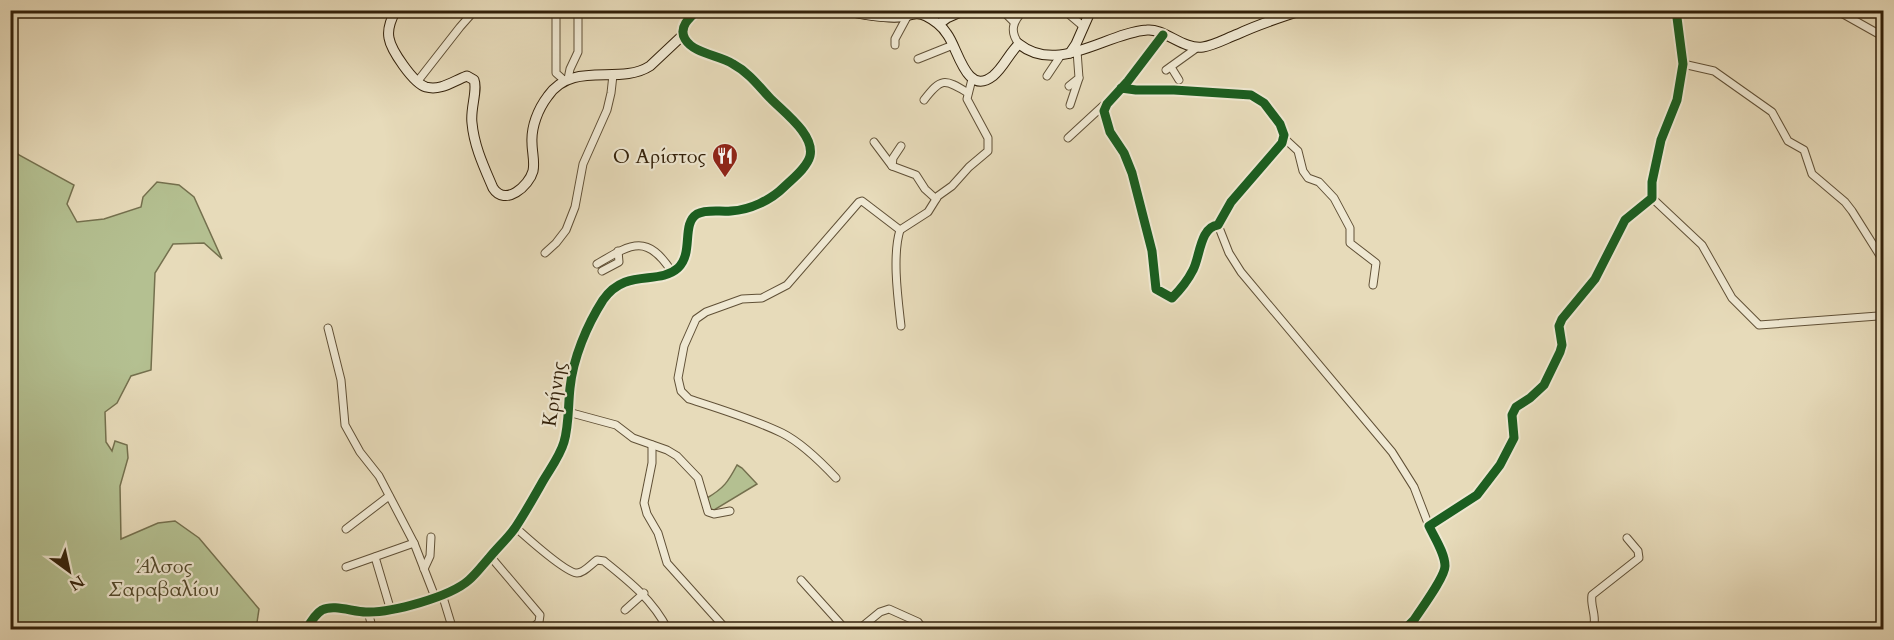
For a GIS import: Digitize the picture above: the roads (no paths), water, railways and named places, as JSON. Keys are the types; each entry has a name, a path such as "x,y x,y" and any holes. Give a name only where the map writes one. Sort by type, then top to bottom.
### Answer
{"street":[{"path":"396,10 390,25 389,38 400,59 417,82 427,87 443,87 467,76 474,80 476,88 471,118 477,149 493,188 499,195 505,196 519,188 532,173 534,165 532,135 536,118 548,96 566,80 581,76 614,75 646,69 683,35"},
{"path":"417,82 475,10"},
{"path":"556,10 556,73 566,80"},
{"path":"566,80 578,52 578,10"},
{"path":"597,264 618,251 639,245 648,246 663,258 672,272 681,265 688,247 688,223 691,219 701,212 731,211 766,201 777,194 807,162 810,153 809,145 798,126 750,76 731,62 694,47 687,41 683,35 684,25 698,10"},
{"path":"843,10 895,17 922,14 939,24 953,45 965,70 972,79 981,81 992,77 1020,44"},
{"path":"939,24 965,10"},
{"path":"1002,10 1014,22"},
{"path":"1024,10 1014,22 1013,34 1020,44 1041,54 1069,53 1147,30 1198,47 1214,44 1274,15 1303,10"},
{"path":"1064,10 1084,27"},
{"path":"1047,76 1076,44 1091,10"},
{"path":"1676,10 1683,64 1677,100 1661,140 1652,182 1652,198 1702,245 1732,298 1760,325 1878,316"},
{"path":"1836,10 1884,37"},
{"path":"895,45 895,39 908,15"},
{"path":"1068,138 1110,100 1140,67 1163,35"},
{"path":"918,59 953,45"},
{"path":"1179,80 1168,69 1198,47"},
{"path":"1069,53 1079,78 1070,105"},
{"path":"1683,64 1714,71 1772,112 1788,141 1804,150 1812,174 1845,202 1884,262"},
{"path":"545,253 566,230 575,207 583,164 607,110 614,75"},
{"path":"1069,86 1079,78"},
{"path":"901,326 897,244 900,230 928,212 936,199 988,151 988,138 968,102 972,79"},
{"path":"924,100 940,83 953,84 968,93"},
{"path":"1121,88 1251,95 1266,105 1280,124 1284,138 1298,151 1303,171 1308,178 1319,182 1335,198 1350,228 1350,243 1376,263 1373,285"},
{"path":"1110,100 1105,109 1105,117 1110,132 1124,153 1132,173 1152,251 1156,289 1170,298 1173,298 1194,269 1206,234 1213,226 1218,225 1231,202 1284,138"},
{"path":"874,142 892,166 916,175 925,189 936,199"},
{"path":"892,166 893,158 901,146"},
{"path":"1429,526 1477,495 1500,465 1514,438 1512,415 1516,407 1545,384 1560,352 1562,345 1559,326 1562,319 1596,279 1625,220 1652,198"},
{"path":"836,478 825,466 783,434 683,395 679,388 678,378 684,346 693,322 702,314 745,298 762,298 787,285 859,202 866,204 900,230"},
{"path":"1218,225 1229,253 1241,272 1401,463 1414,487 1443,557 1445,569 1414,620 1400,630"},
{"path":"602,271 619,262 618,251"},
{"name":"Κρήνης","path":"306,630 315,617 325,609 391,611 460,587 469,580 515,527 559,454 564,442 574,365 594,316 604,299 618,285 629,280 672,272"},
{"path":"328,328 341,380 345,425 360,452 380,476 414,543 453,630"},
{"path":"568,412 616,424 633,438 677,456 694,472 701,483 708,512 714,514 730,511"},
{"path":"652,445 652,463 644,503 646,514 658,533 668,563 727,630"},
{"path":"346,529 389,496"},
{"path":"515,527 546,554 573,573 581,572 594,562 602,560 644,593 669,630"},
{"path":"424,569 430,556 431,537"},
{"path":"1588,630 1594,624 1596,617 1591,601 1592,595 1639,558 1638,551 1628,538"},
{"path":"346,567 414,543"},
{"path":"490,556 540,615 539,622 530,630"},
{"path":"375,557 391,611"},
{"path":"801,580 846,630"},
{"path":"625,610 644,593"},
{"path":"858,630 880,612 889,609 918,622 924,630"},
{"path":"368,612 373,630"}],"place":[{"name":"Ο Αρίστος","path":"725,179"}],"park label":[{"name":"Άλσος Σαραβαλίου","path":"164,578"}]}
